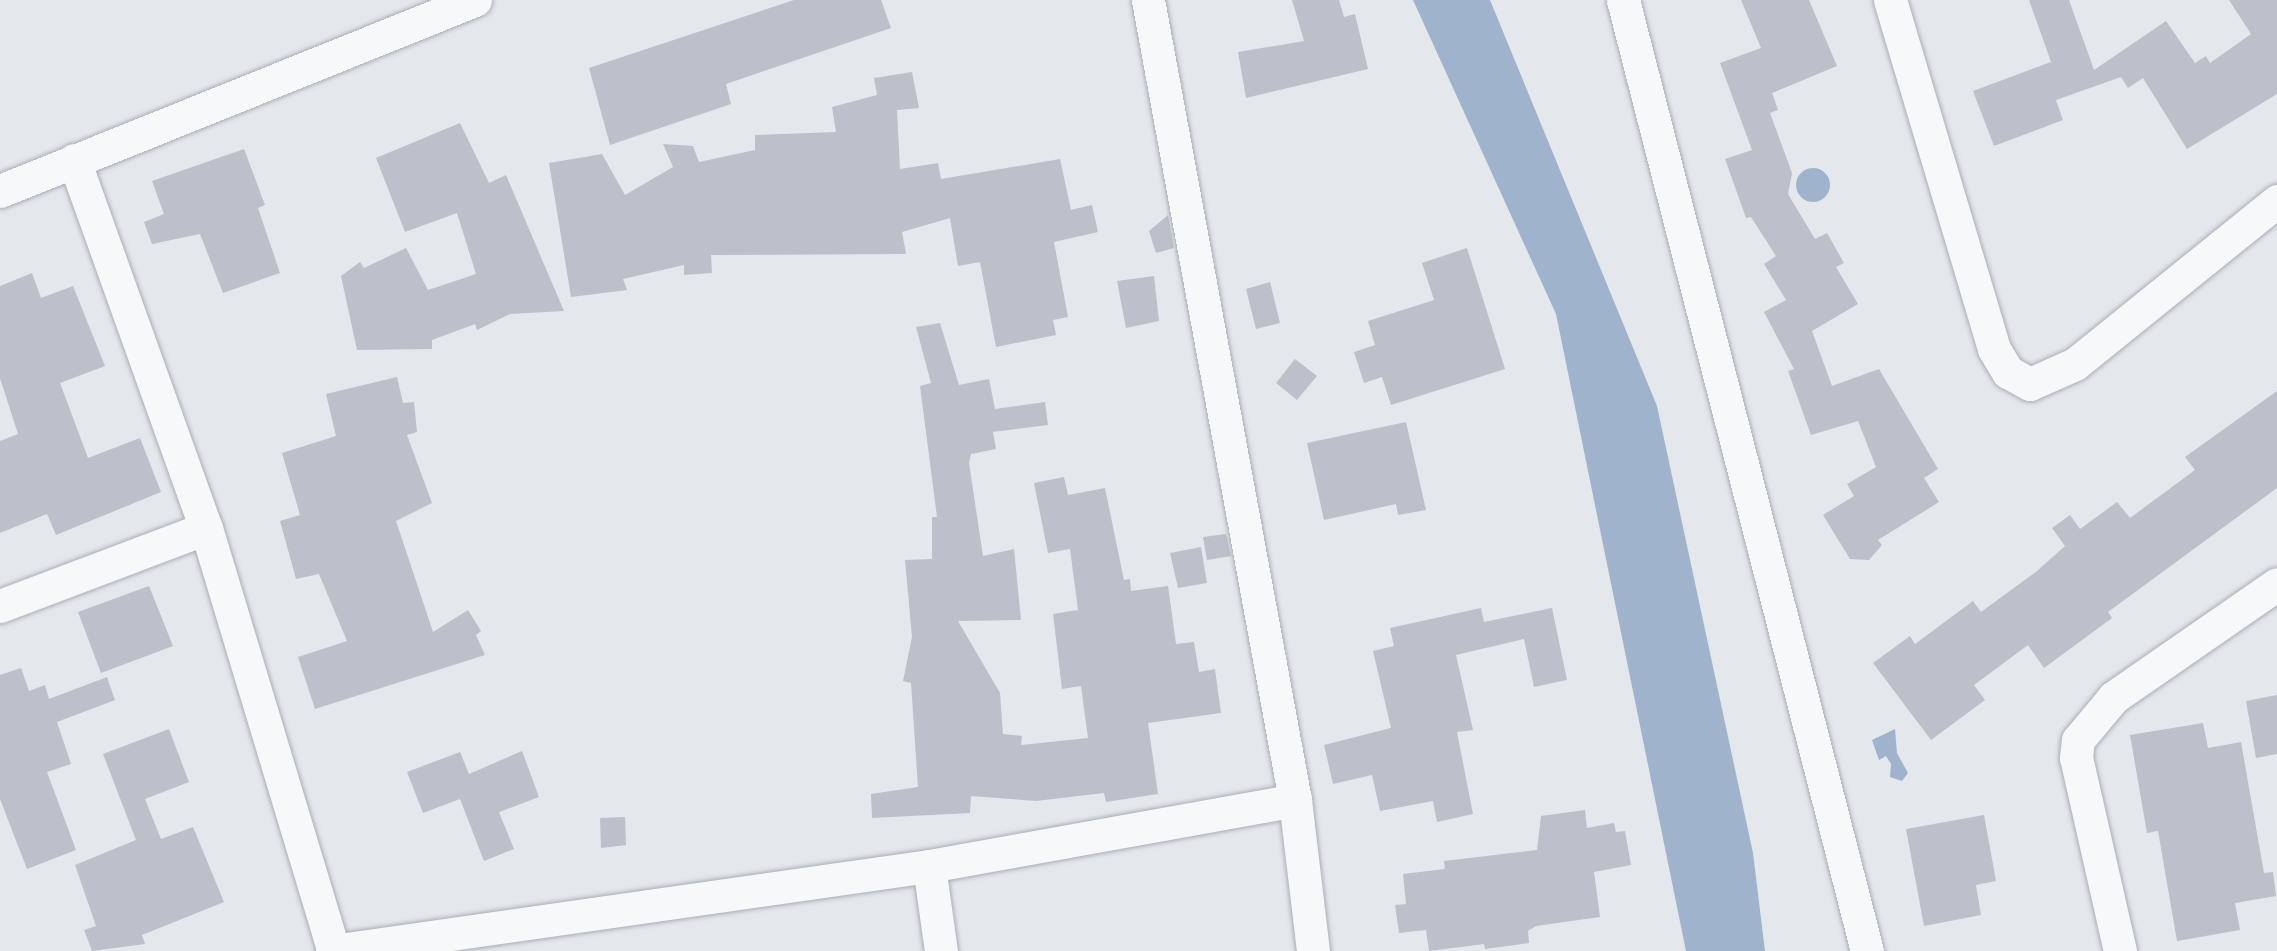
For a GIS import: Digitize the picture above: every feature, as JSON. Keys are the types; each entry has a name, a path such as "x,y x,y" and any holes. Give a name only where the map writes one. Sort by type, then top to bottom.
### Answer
{"street":[{"path":"0,191 475,0"},
{"path":"1148,0 1295,800 1313,951"},
{"path":"1623,0 1867,951"},
{"path":"1890,0 1994,349 2008,372 2030,384 2075,364 2277,201"},
{"path":"75,160 206,528 333,951 929,866 1295,800"},
{"path":"0,606 206,528"},
{"path":"2120,951 2076,758 2078,740 2114,697 2277,584"},
{"path":"929,866 941,951"}],"water":[{"path":"1413,0 1490,0 1657,406 1753,853 1765,951 1686,951 1556,314"},
{"path":"1813,168 1825,173 1830,185 1825,197 1813,202 1801,197 1796,185 1801,173"},
{"path":"1895,729 1897,753 1908,773 1902,781 1890,777 1891,764 1886,756 1879,760 1872,740"}],"building":[{"path":"794,0 881,0 891,28 726,84 731,104 610,145 589,68"},
{"path":"1292,0 1339,0 1344,17 1355,14 1368,69 1246,98 1238,52 1304,41"},
{"path":"1741,0 1809,0 1837,66 1772,93 1778,110 1770,113 1792,173 1788,194 1815,239 1827,233 1844,263 1836,267 1858,304 1812,331 1832,386 1879,369 1938,469 1924,478 1939,502 1878,540 1882,545 1869,560 1850,559 1823,515 1854,496 1847,484 1876,467 1858,421 1811,435 1788,371 1794,369 1764,312 1786,300 1764,264 1776,256 1751,217 1746,218 1725,159 1752,150 1720,63 1761,48"},
{"path":"2029,0 2069,0 2094,70 2166,21 2195,63 2206,56 2210,63 2251,34 2229,0 2277,0 2277,94 2187,149 2143,78 2128,88 2121,77 2056,100 2063,120 1994,146 1973,91 2051,62"},
{"path":"912,72 919,108 897,110 900,169 938,163 941,179 1060,159 1071,210 1092,205 1098,232 1054,242 1068,317 1053,320 1056,335 996,347 980,262 958,266 950,218 902,232 906,254 711,255 712,273 684,275 684,265 623,279 627,290 571,297 549,163 602,154 625,195 673,167 663,144 693,146 699,162 755,150 755,135 836,132 832,107 877,95 874,78"},
{"path":"460,123 489,183 506,175 564,311 510,314 477,330 475,324 432,340 432,349 357,350 341,276 360,262 364,268 406,248 428,290 476,274 457,213 405,232 376,158"},
{"path":"244,149 265,205 258,208 280,273 223,293 200,234 152,244 144,222 164,214 152,181"},
{"path":"1168,215 1174,248 1156,253 1149,231"},
{"path":"1467,248 1505,369 1391,405 1382,377 1364,383 1354,352 1375,345 1368,321 1434,300 1422,263"},
{"path":"32,273 41,298 73,286 105,366 60,383 88,458 140,438 161,492 56,535 47,514 0,533 0,441 18,434 0,378 0,286"},
{"path":"1154,276 1159,321 1126,328 1117,281"},
{"path":"1270,282 1280,323 1256,329 1246,289"},
{"path":"940,323 959,385 989,379 995,409 1045,402 1048,425 993,432 996,449 971,454 969,463 983,556 1014,549 1021,620 958,621 1000,693 1003,734 1022,736 1021,745 1088,738 1081,686 1062,689 1053,614 1078,610 1070,549 1048,553 1034,483 1064,477 1068,495 1105,488 1124,580 1130,579 1131,591 1168,586 1176,644 1194,642 1199,672 1215,669 1221,713 1148,723 1158,794 1106,802 1104,793 1036,801 971,796 970,813 872,818 871,794 918,787 911,683 903,681 912,637 905,560 932,559 932,517 937,517 920,386 931,383 916,327"},
{"path":"1295,359 1317,376 1297,400 1276,383"},
{"path":"397,377 403,403 414,402 417,432 407,435 432,503 396,521 433,632 468,610 481,631 476,635 485,655 315,709 298,657 347,641 319,574 296,579 280,521 300,515 282,453 336,436 326,394"},
{"path":"2277,391 2277,488 2108,612 2112,618 2044,668 2028,645 1974,685 1985,700 1931,740 1873,663 1910,636 1915,644 1973,601 1981,612 2037,571 2065,546 2052,528 2070,515 2080,529 2117,502 2130,518 2195,470 2185,457"},
{"path":"1406,422 1426,510 1398,515 1396,504 1324,520 1307,443"},
{"path":"1226,534 1231,556 1207,560 1203,537"},
{"path":"1201,547 1207,583 1178,588 1170,553"},
{"path":"149,586 173,646 101,673 78,612"},
{"path":"1481,608 1484,622 1552,608 1567,680 1534,687 1524,639 1456,655 1473,730 1457,732 1473,814 1437,822 1433,801 1380,811 1372,775 1333,784 1324,745 1391,728 1373,651 1394,646 1390,628"},
{"path":"21,668 29,691 45,685 49,699 107,677 115,700 57,722 71,764 47,772 76,850 27,869 0,799 0,675"},
{"path":"2277,695 2277,754 2256,758 2246,701"},
{"path":"2203,723 2208,748 2241,742 2264,873 2273,872 2276,896 2235,903 2240,930 2177,941 2158,831 2147,833 2130,735"},
{"path":"169,729 189,782 145,799 161,839 193,827 224,902 142,935 145,944 92,951 84,930 96,926 75,865 136,840 103,754"},
{"path":"522,751 539,797 499,812 514,849 484,861 460,799 423,813 407,772 460,752 469,774"},
{"path":"1585,810 1587,828 1614,823 1616,832 1625,831 1631,865 1594,872 1600,917 1536,926 1528,931 1529,943 1485,949 1484,944 1429,951 1426,930 1399,933 1395,905 1406,904 1403,874 1445,869 1444,861 1537,850 1541,816"},
{"path":"1984,815 1996,881 1976,885 1981,915 1924,926 1906,829"},
{"path":"625,817 626,845 601,848 600,818"}]}
